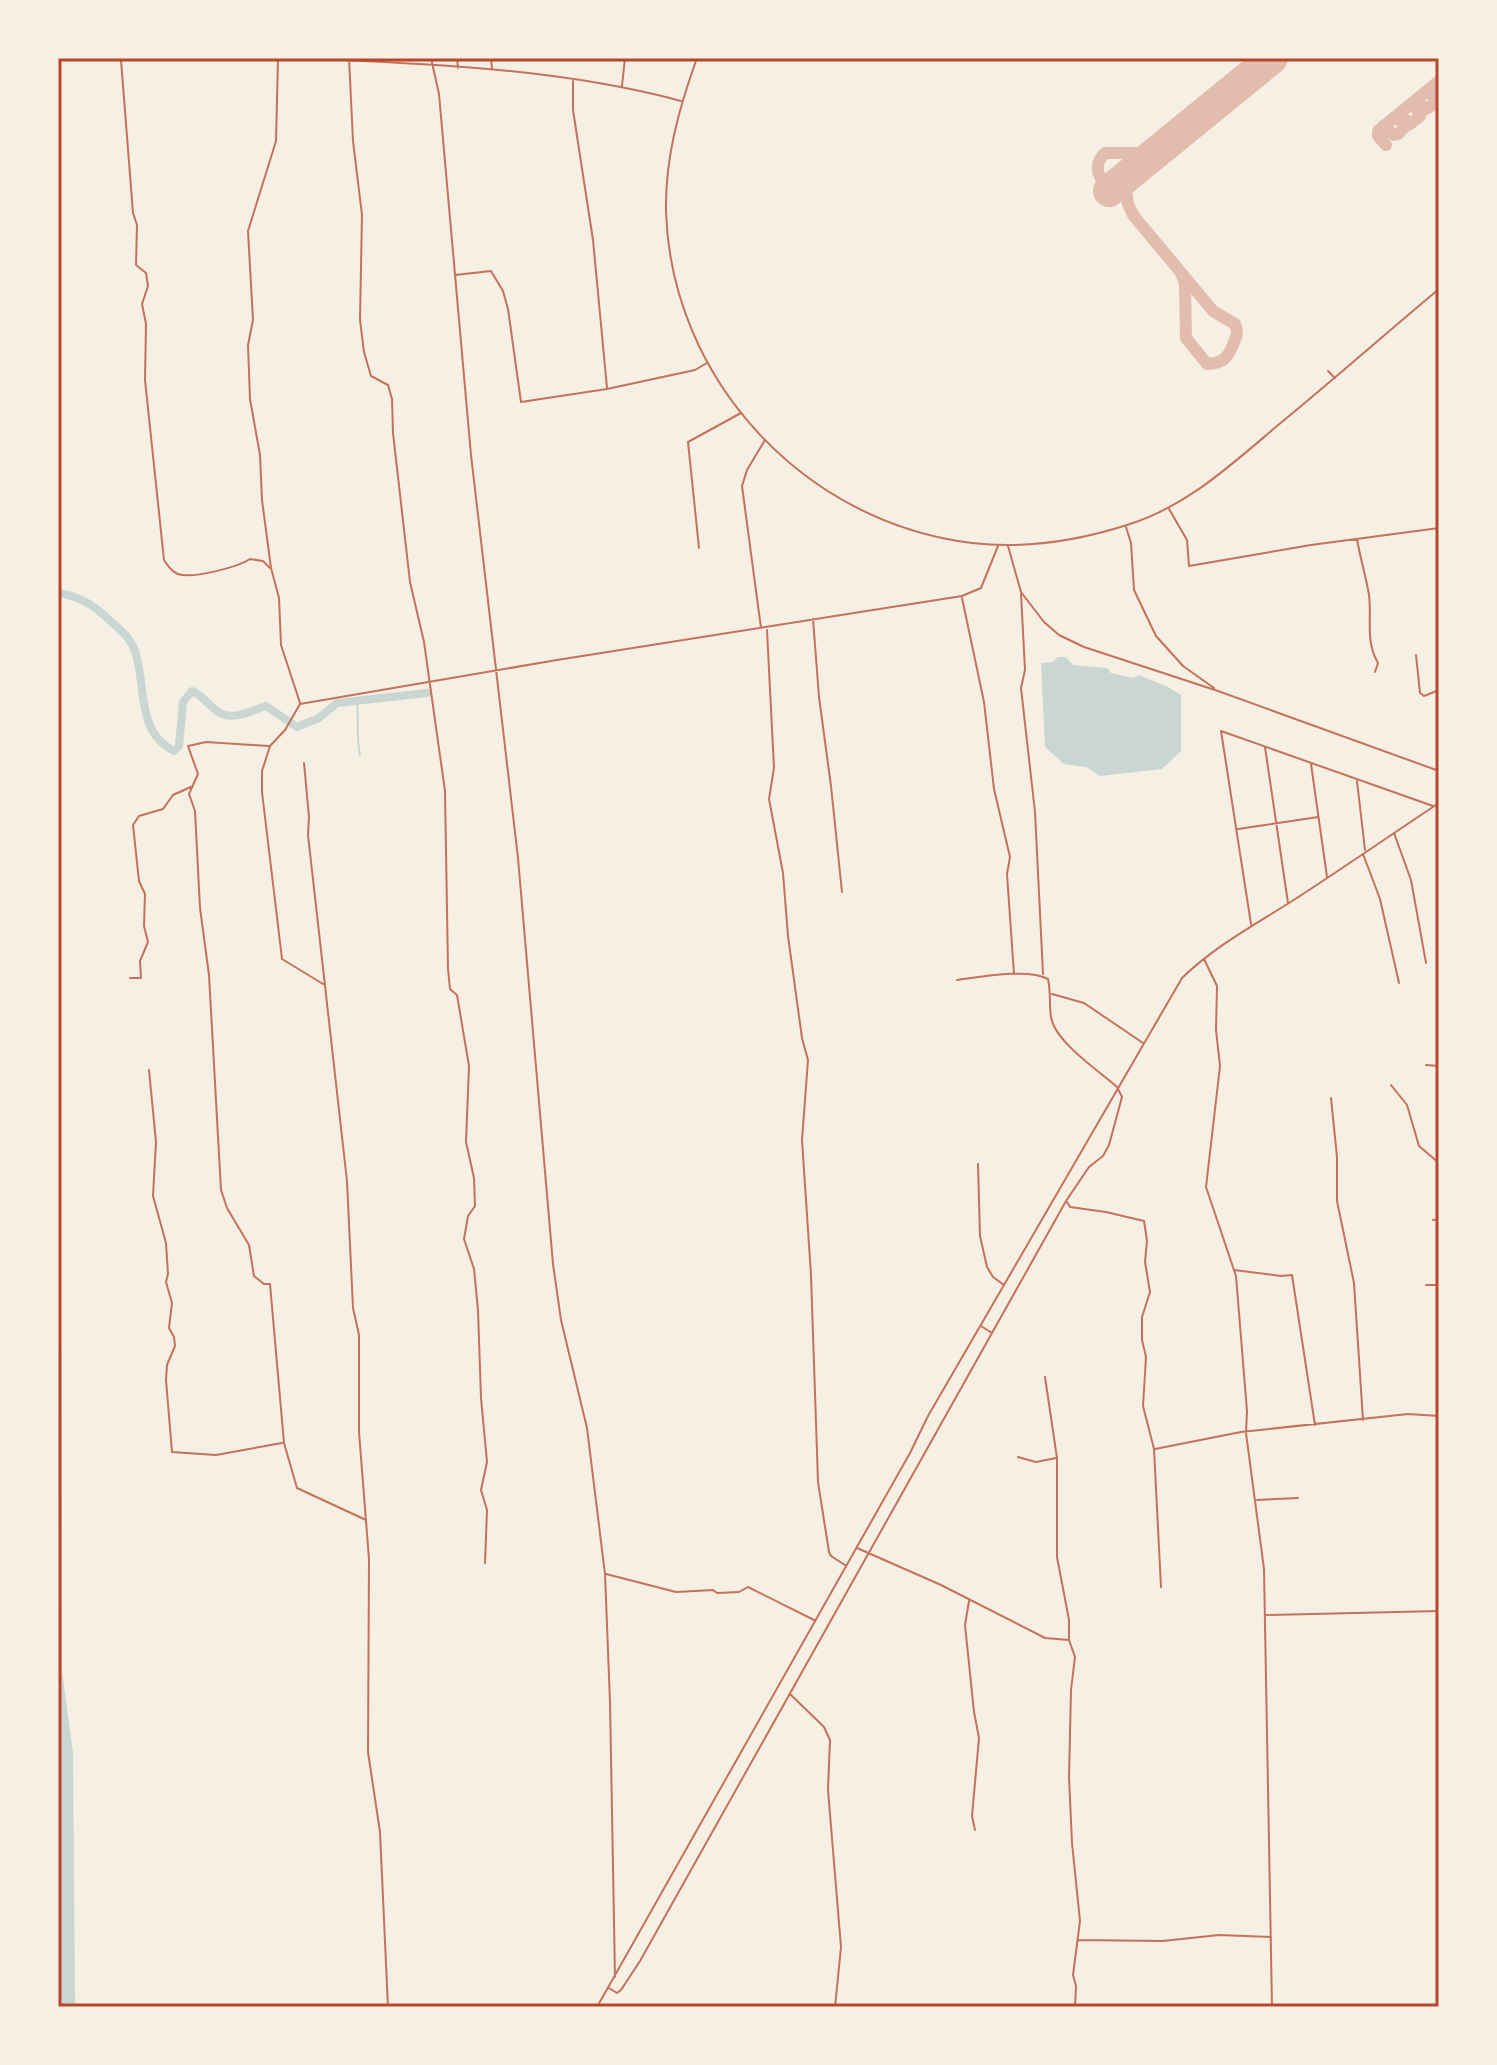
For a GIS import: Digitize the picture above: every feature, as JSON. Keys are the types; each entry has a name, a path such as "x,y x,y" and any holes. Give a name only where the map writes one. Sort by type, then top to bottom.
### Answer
{"street":[{"path":"99,58 132,58"},
{"path":"278,58 276,141 253,209 248,244 253,320 248,345 250,399 260,455 271,568 279,598 281,645 300,704 285,730 270,746 262,771 262,792 282,959 325,985"},
{"path":"302,58 350,59 573,80 622,87 682,102"},
{"path":"431,58 443,135 471,455 518,858 553,1264 561,1320 587,1428 605,1574 615,1977"},
{"path":"457,58 458,68"},
{"path":"491,58 492,71"},
{"path":"622,87 625,58"},
{"path":"697,58 682,102 668,170 668,235 682,304 707,363 741,413 765,440 806,477 862,511 931,535 999,545 1064,541 1126,526 1168,508 1216,478 1439,289"},
{"path":"350,59 352,126 362,215 360,320 364,352 371,376 388,385 392,399 410,582 431,683 445,791 450,989 457,995 469,1066 466,1142 474,1178 475,1206 468,1216 464,1239 474,1269 478,1310 487,1462 481,1490 487,1510 485,1563"},
{"path":"121,60 133,213 137,225 136,265 146,273 148,286 142,304 146,324 145,380 164,560 172,571 183,575 239,566 250,559 263,561 271,568"},
{"path":"573,80 573,110 593,240 607,389"},
{"path":"454,275 491,271 503,291 521,402 607,389 695,370 707,363"},
{"path":"1328,371 1335,378"},
{"path":"699,548 688,442 741,413"},
{"path":"761,630 742,486 747,470 765,440"},
{"path":"1168,508 1187,540 1189,566 1356,538 1439,528"},
{"path":"1126,526 1131,543 1134,590 1156,636 1183,666 1218,691"},
{"path":"1356,538 1369,594 1368,629 1371,648 1378,663 1375,672"},
{"path":"300,704 962,596 981,588 999,545"},
{"path":"1007,545 1021,592 1044,622 1059,635 1084,647 1218,691 1439,771"},
{"path":"1021,592 1025,670 1021,688 1035,812 1043,976"},
{"path":"962,596 984,702 994,789 1010,857 1007,874 1015,974"},
{"path":"813,619 842,892"},
{"path":"766,629 774,768 769,799 783,873 788,936 802,1038 808,1060 802,1140 811,1275 818,1482 829,1552 846,1565"},
{"path":"1416,655 1420,693 1424,696 1439,690"},
{"path":"1251,924 1221,731 1434,807"},
{"path":"270,746 206,742 188,746 198,774 189,794 195,811 200,908 209,975 221,1190 227,1208 249,1245 254,1276 264,1284 270,1284 284,1443 297,1488 367,1520"},
{"path":"1265,746 1288,904"},
{"path":"304,763 308,835 347,1181 353,1308 359,1335 359,1432 369,1571 368,1752 380,1832 388,2007"},
{"path":"1311,763 1327,877"},
{"path":"1357,779 1364,853 1380,899 1399,983"},
{"path":"130,978 141,978 140,961 148,942 144,926 145,894 139,881 133,825 139,816 163,809 173,795 194,785"},
{"path":"597,2007 980,1326 1182,978 1203,958 1251,924 1288,904 1439,803"},
{"path":"1236,829 1318,817"},
{"path":"1394,833 1411,880 1426,963"},
{"path":"1203,958 1217,986 1216,1030 1220,1066 1206,1187 1233,1269 1239,1300 1246,1433 1264,1569 1272,2007"},
{"path":"609,1987 617,1993 621,1990 640,1961 1066,1201 1089,1167 1103,1156 1109,1145 1122,1097 1117,1087 1058,1035 1051,1017 1048,979 1015,974 957,980"},
{"path":"1051,994 1084,1003 1143,1043"},
{"path":"1426,1065 1439,1066"},
{"path":"149,1070 156,1142 153,1196 166,1243 166,1282 172,1303 169,1328 175,1346 167,1365 166,1380 172,1452 216,1455 284,1443"},
{"path":"1391,1085 1407,1105 1419,1146 1439,1163"},
{"path":"1331,1098 1337,1157 1337,1201 1354,1283 1363,1420"},
{"path":"978,1164 980,1236 987,1267 993,1277 1004,1285"},
{"path":"1066,1201 1070,1207 1144,1221 1147,1241 1145,1262 1150,1292 1142,1317 1146,1388 1143,1406 1154,1449 1161,1587"},
{"path":"1433,1220 1439,1219"},
{"path":"1233,1269 1292,1275 1315,1426"},
{"path":"1426,1285 1439,1285"},
{"path":"980,1326 992,1333"},
{"path":"1045,1377 1057,1458 1057,1557 1069,1620 1069,1640 1075,1657 1069,1777 1080,1921 1073,1975 1075,2007"},
{"path":"1154,1449 1246,1433 1408,1414 1439,1416"},
{"path":"1018,1457 1036,1462 1057,1458"},
{"path":"1256,1500 1298,1498"},
{"path":"856,1548 970,1599 1045,1638 1069,1640"},
{"path":"605,1574 678,1592 739,1592 749,1587 815,1621"},
{"path":"970,1599 965,1625 979,1738 972,1816 975,1830"},
{"path":"1265,1615 1439,1611"},
{"path":"789,1693 824,1727 830,1740 828,1790 841,1947 835,2007"},
{"path":"1077,1940 1163,1941 1219,1935 1271,1937"}],"shaded area":[{"path":"1058,657 1066,657 1073,665 1107,668 1111,673 1134,678 1139,675 1181,695 1181,751 1162,769 1100,776 1086,767 1064,764 1045,747 1041,663 1053,662"},
{"path":"58,1273 62,1671 73,1752 75,2007 58,2007"}],"waterway":[{"path":"58,593 91,605 130,641 139,665 148,720 153,732 174,751 179,746 183,702 192,691 228,716 266,706 297,727 319,718 337,703 427,693"},
{"path":"357,700 360,755"}],"taxiway":[{"path":"1386,145 1378,136 1378,131 1439,81"},
{"path":"1417,102 1426,109 1435,104 1436,100 1427,91"},
{"path":"1399,118 1399,114 1410,124 1420,116 1411,104"},
{"path":"1383,126 1394,135 1398,134 1405,127 1398,118"},
{"path":"1130,187 1112,189 1107,185 1098,172 1101,158 1105,153 1155,153"},
{"path":"1141,165 1126,189 1133,215 1213,311 1235,324 1237,333 1233,345 1221,361 1207,364 1186,338 1185,284 1181,273"}],"runway":[{"path":"1109,191 1272,58"}]}
